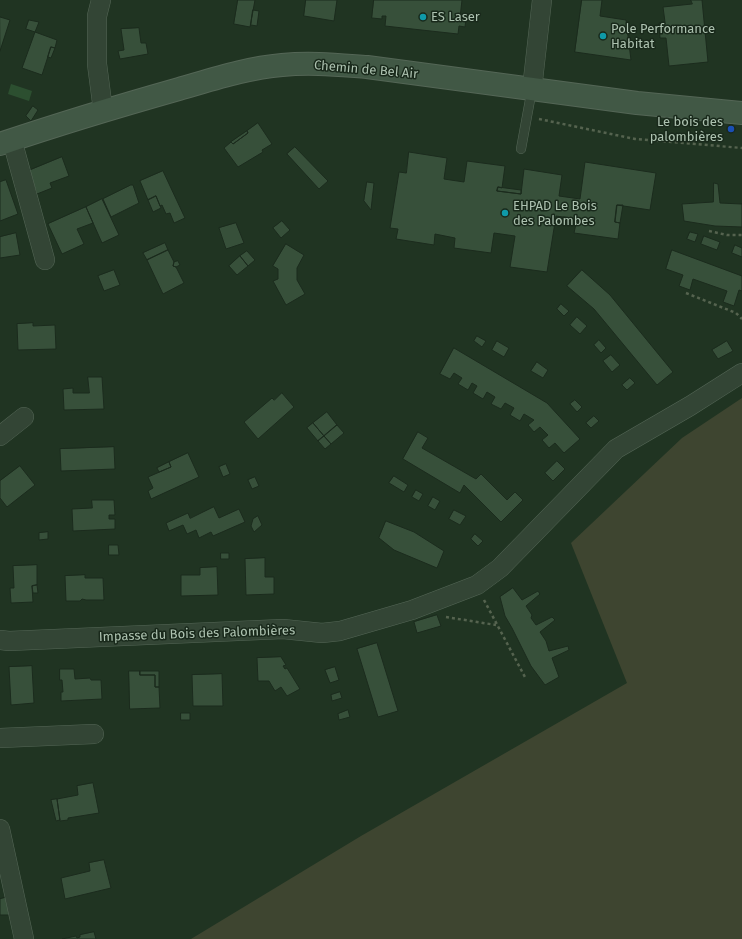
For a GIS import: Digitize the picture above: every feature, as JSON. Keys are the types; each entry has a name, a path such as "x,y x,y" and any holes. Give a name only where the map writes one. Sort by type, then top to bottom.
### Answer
{"street":[{"path":"101,0 96,16 97,64 103,110"},
{"path":"532,89 542,0"},
{"name":"Chemin de Bel Air","path":"6,142 103,110 252,69 284,65 324,64 367,68 637,103 742,113"},
{"path":"6,142 45,260"},
{"name":"Impasse du Bois des Palombières","path":"0,640 283,629 322,633 340,631 412,610 477,585 500,568 616,449 690,406 742,373"},
{"path":"0,436 24,417"},
{"path":"0,738 94,734"},
{"path":"0,829 24,939"}],"lane":[{"path":"521,149 532,89"}],"path":[{"path":"526,118 549,121 635,139 742,148"},
{"path":"709,231 728,235 742,235"},
{"path":"686,293 736,313 742,319"},
{"path":"477,585 526,679"},
{"path":"442,617 497,625"}],"shaded area":[{"path":"11,84 32,91 29,101 8,94"},
{"path":"742,398 742,939 191,939 361,836 627,683 571,543 682,438"}],"building":[{"path":"238,0 255,0 250,27 234,24"},
{"path":"306,0 337,0 334,21 304,16"},
{"name":"ES Laser","path":"374,0 462,0 460,18 466,19 465,27 459,26 458,34 385,26 386,16 382,16 382,19 372,18"},
{"name":"Pole Performance Habitat","path":"582,0 602,0 600,16 626,20 631,60 575,52"},
{"path":"691,0 702,0 708,62 669,66 666,38 660,38 659,23 665,22 663,7 692,4"},
{"path":"253,10 259,11 257,26 251,25"},
{"path":"0,17 10,20 0,51"},
{"path":"29,20 39,22 35,32 26,29"},
{"path":"139,28 141,43 146,43 148,54 120,59 118,51 124,50 121,29"},
{"path":"35,32 57,40 55,48 51,47 42,75 22,68"},
{"path":"51,47 55,48 51,58 48,57"},
{"path":"33,106 38,110 31,121 26,116"},
{"path":"258,123 272,144 262,150 263,152 238,167 224,148 231,142 233,144 248,133 247,131"},
{"path":"247,131 248,133 233,144 231,142"},
{"path":"295,147 328,181 319,189 287,154"},
{"name":"EHPAD Le Bois des Palombes","path":"409,152 447,158 444,179 464,182 467,161 505,166 502,188 498,187 497,191 521,194 524,169 562,175 559,196 580,199 585,162 656,173 650,210 617,205 615,222 620,223 618,239 574,233 577,219 556,216 547,272 510,267 515,236 494,233 491,253 454,248 455,238 435,234 434,245 396,239 398,229 390,228 399,172 406,173"},
{"path":"62,157 69,176 50,183 52,188 37,194 28,171"},
{"path":"163,171 185,218 174,223 170,213 166,214 162,205 160,206 156,196 148,200 140,181"},
{"path":"6,180 18,214 0,221 0,182"},
{"path":"367,182 374,183 371,210 364,201"},
{"path":"714,183 718,184 720,203 742,204 742,227 715,226 684,221 682,204 713,202"},
{"path":"133,185 139,203 111,217 103,199"},
{"path":"498,187 521,190 521,194 497,191"},
{"path":"156,196 161,208 153,212 148,200"},
{"path":"102,199 119,235 102,243 86,207"},
{"path":"617,205 623,205 620,223 615,222"},
{"path":"86,207 93,223 77,229 84,244 62,254 48,224"},
{"path":"282,221 290,230 281,238 273,228"},
{"path":"236,223 244,243 226,249 219,228"},
{"path":"690,232 698,234 695,242 687,239"},
{"path":"16,233 20,255 0,258 0,237"},
{"path":"704,236 720,242 717,250 701,244"},
{"path":"165,243 168,250 147,260 143,253"},
{"path":"286,244 304,255 297,268 297,280 305,294 286,305 273,281 278,279 278,269 273,266"},
{"path":"735,245 742,248 742,257 732,253"},
{"path":"168,250 174,262 173,266 176,267 184,283 163,294 147,260"},
{"path":"672,250 742,276 742,291 739,290 734,306 723,302 727,291 693,279 690,290 679,286 683,275 666,269"},
{"path":"247,251 255,260 248,266 240,256"},
{"path":"240,256 248,266 237,275 229,266"},
{"path":"178,261 180,265 176,267 173,266 174,262"},
{"path":"114,270 120,285 104,291 98,276"},
{"path":"582,270 610,295 673,372 657,385 594,309 567,286"},
{"path":"561,304 569,311 564,316 557,309"},
{"path":"577,317 587,326 580,334 570,325"},
{"path":"33,323 33,326 55,325 56,349 18,350 17,324"},
{"path":"477,336 486,341 482,347 474,341"},
{"path":"599,340 606,348 601,353 594,345"},
{"path":"497,341 509,348 504,357 492,350"},
{"path":"727,341 733,351 718,359 712,350"},
{"path":"454,348 547,403 580,439 564,453 555,443 549,448 542,440 548,435 540,427 534,432 528,425 534,420 524,414 520,421 510,415 514,408 505,403 501,409 491,404 495,397 487,392 483,399 473,393 477,386 472,383 468,390 458,384 462,378 454,373 450,379 440,374"},
{"path":"611,355 620,365 612,372 603,361"},
{"path":"537,362 548,370 543,378 531,371"},
{"path":"88,377 102,377 104,409 64,410 63,389 73,388 73,393 89,393"},
{"path":"630,378 635,383 627,390 622,385"},
{"path":"282,393 294,407 258,439 244,422 272,398 274,400"},
{"path":"575,400 582,407 577,412 570,404"},
{"path":"327,412 337,425 324,436 313,423"},
{"path":"594,416 599,421 591,428 586,423"},
{"path":"313,423 324,436 318,441 307,428"},
{"path":"337,425 344,433 331,444 324,436"},
{"path":"418,432 428,438 422,448 476,479 481,474 507,500 515,492 523,500 501,522 464,485 460,493 403,459"},
{"path":"324,436 331,444 325,449 318,441"},
{"path":"114,447 115,469 61,471 60,449"},
{"path":"188,453 199,477 151,499 148,491 153,488 148,477 171,467 169,462"},
{"path":"557,461 565,469 553,481 545,473"},
{"path":"169,462 171,467 159,472 157,468"},
{"path":"226,464 230,474 223,477 219,467"},
{"path":"20,466 35,485 7,507 0,498 0,481"},
{"path":"394,476 408,485 404,492 389,483"},
{"path":"255,477 259,486 252,489 248,480"},
{"path":"416,490 423,494 419,501 412,497"},
{"path":"433,497 440,501 435,510 428,506"},
{"path":"92,500 114,500 115,515 109,515 109,519 115,519 115,529 73,531 72,509 92,508"},
{"path":"214,507 219,518 239,509 245,522 213,536 211,532 199,538 196,530 187,534 183,525 169,531 166,523 188,513 190,518"},
{"path":"454,510 466,516 460,525 449,519"},
{"path":"258,516 262,525 254,532 251,526 253,519"},
{"path":"386,521 414,532 444,551 437,568 394,550 379,538"},
{"path":"48,532 48,539 39,540 39,533"},
{"path":"475,534 483,541 478,546 471,539"},
{"path":"109,545 118,545 119,555 109,555"},
{"path":"221,553 229,553 229,559 221,559"},
{"path":"265,558 265,577 274,577 274,594 246,595 245,559"},
{"path":"37,565 37,585 32,586 33,602 11,603 10,588 14,588 13,566"},
{"path":"217,567 218,595 181,596 181,575 200,575 200,568"},
{"path":"85,575 85,578 103,578 104,600 82,599 80,601 66,601 65,576"},
{"path":"37,585 38,593 33,593 32,586"},
{"path":"513,588 522,600 538,591 540,594 526,606 536,625 552,617 555,620 540,632 546,641 549,651 568,646 569,650 552,658 559,677 545,685 531,666 505,616 500,597"},
{"path":"437,615 441,626 417,633 414,622"},
{"path":"377,643 398,711 378,717 357,649"},
{"path":"281,657 286,665 283,666 285,669 287,668 300,689 287,696 281,687 275,691 269,681 258,681 257,658"},
{"path":"32,666 34,703 11,705 9,667"},
{"path":"335,667 339,680 330,683 325,670"},
{"path":"60,669 74,669 75,679 90,678 91,680 101,680 102,699 61,701 61,692 63,692 62,680 60,680"},
{"path":"129,671 140,671 140,675 155,675 155,687 159,687 160,708 130,709"},
{"path":"140,671 159,671 159,687 155,687 155,675 140,675"},
{"path":"222,674 223,706 193,706 192,675"},
{"path":"340,692 342,698 332,701 331,695"},
{"path":"348,710 350,717 339,720 338,714"},
{"path":"181,713 190,713 190,720 181,720"},
{"path":"93,783 99,813 68,818 68,820 60,821 57,799 78,795 77,786"},
{"path":"57,799 60,820 56,821 51,800"},
{"path":"104,860 111,888 65,899 61,878 90,871 89,863"},
{"path":"8,897 12,915 0,915 0,899"},
{"path":"94,932 96,939 62,939 76,936 77,938 80,937 80,935"}],"place":[{"name":"ES Laser","path":"423,17"},
{"name":"Pole Performance Habitat","path":"603,36"},
{"name":"Le bois des palombières","path":"731,129"},
{"name":"EHPAD Le Bois des Palombes","path":"505,213"}]}
